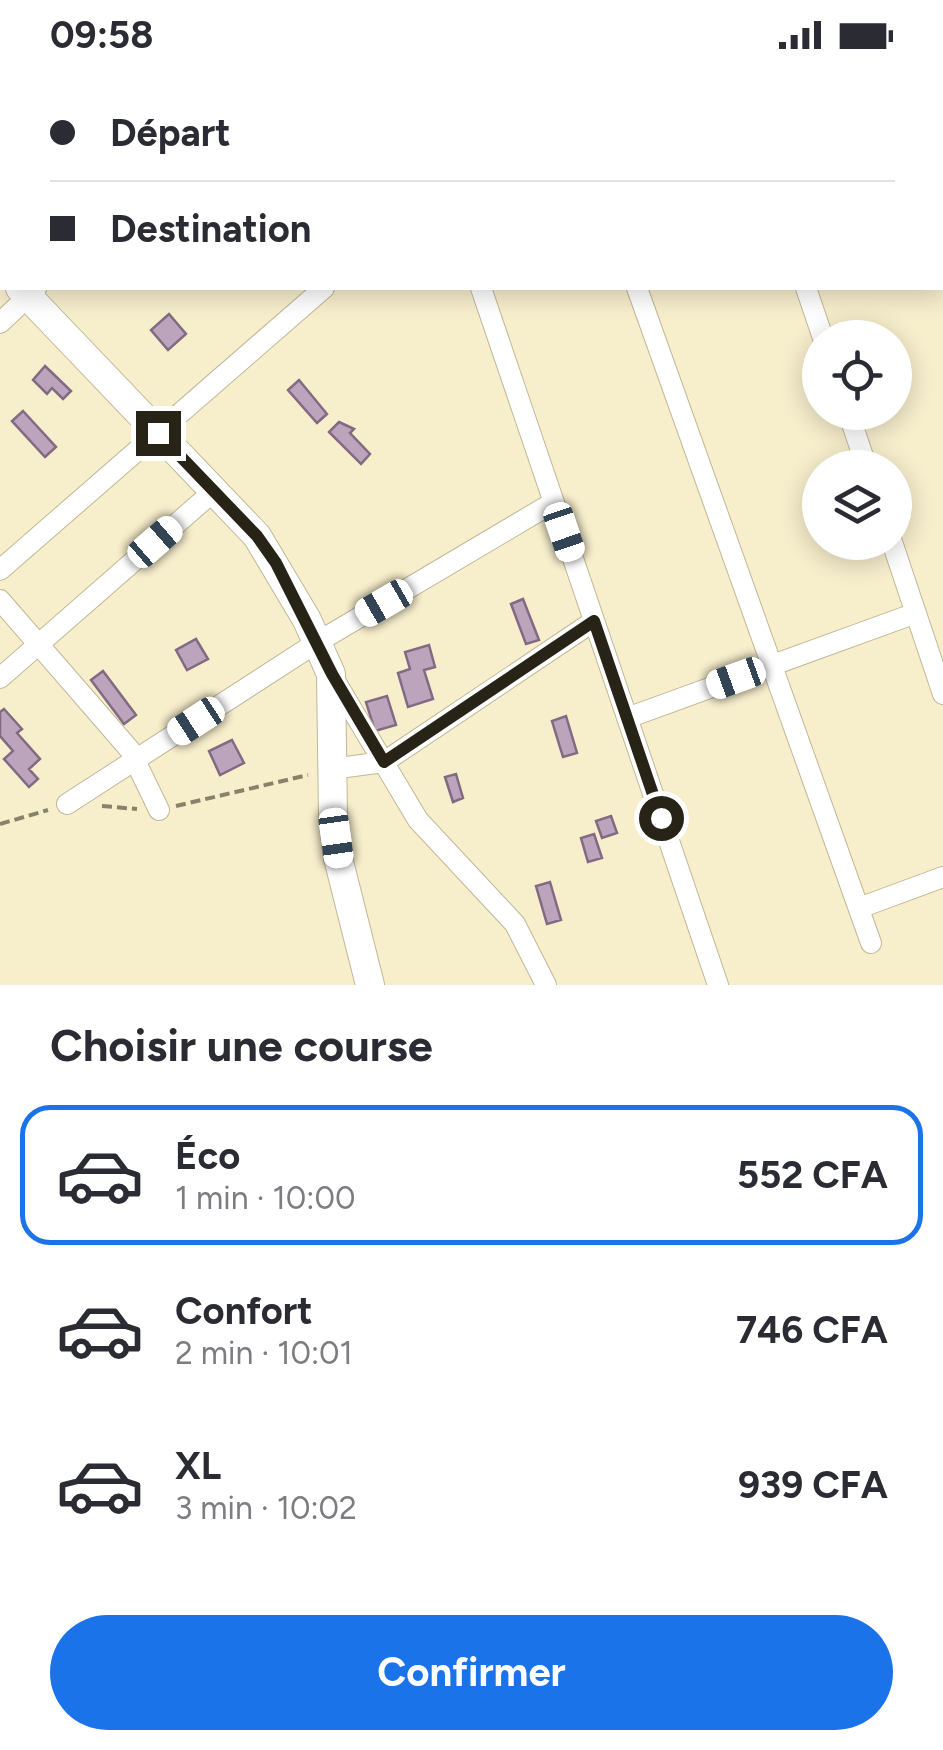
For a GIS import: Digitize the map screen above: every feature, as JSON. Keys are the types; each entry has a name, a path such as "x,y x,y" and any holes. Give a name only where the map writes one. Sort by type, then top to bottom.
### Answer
{"street":[{"path":"0,323 29,290 276,563 332,674 418,820 515,924 546,985"},
{"path":"0,570 322,290"},
{"path":"481,290 718,985"},
{"path":"638,290 871,943"},
{"path":"807,290 817,320"},
{"path":"0,678 214,491"},
{"path":"67,804 316,643 554,502"},
{"path":"898,560 943,694"},
{"path":"0,600 136,761 159,810"},
{"path":"627,718 916,613"},
{"path":"331,769 384,762 594,621"},
{"path":"332,674 331,769 338,858 370,985"},
{"path":"858,908 943,878"}],"building":[{"path":"169,314 186,334 168,350 151,330"},
{"path":"45,366 71,391 63,399 52,388 47,394 33,380"},
{"path":"299,380 327,414 317,423 288,390"},
{"path":"23,411 56,447 45,457 12,421"},
{"path":"339,422 354,429 350,433 370,454 361,464 329,432"},
{"path":"523,599 539,640 526,644 511,604"},
{"path":"196,639 208,659 187,670 176,650"},
{"path":"429,645 435,667 424,670 433,699 408,707 398,673 410,669 405,652"},
{"path":"103,671 136,715 124,724 91,680"},
{"path":"387,696 396,725 375,731 366,702"},
{"path":"4,709 22,729 17,733 40,759 29,769 38,779 29,787 4,759 13,751 0,736 0,712"},
{"path":"566,716 577,753 563,757 552,721"},
{"path":"232,740 244,763 220,775 209,751"},
{"path":"456,774 463,798 453,802 445,777"},
{"path":"611,816 617,833 602,838 596,821"},
{"path":"594,834 602,858 588,862 581,838"},
{"path":"550,882 561,920 547,924 536,886"}],"route":[{"path":"158,433 257,536 276,563 332,674 384,762 594,621 661,818"}]}
